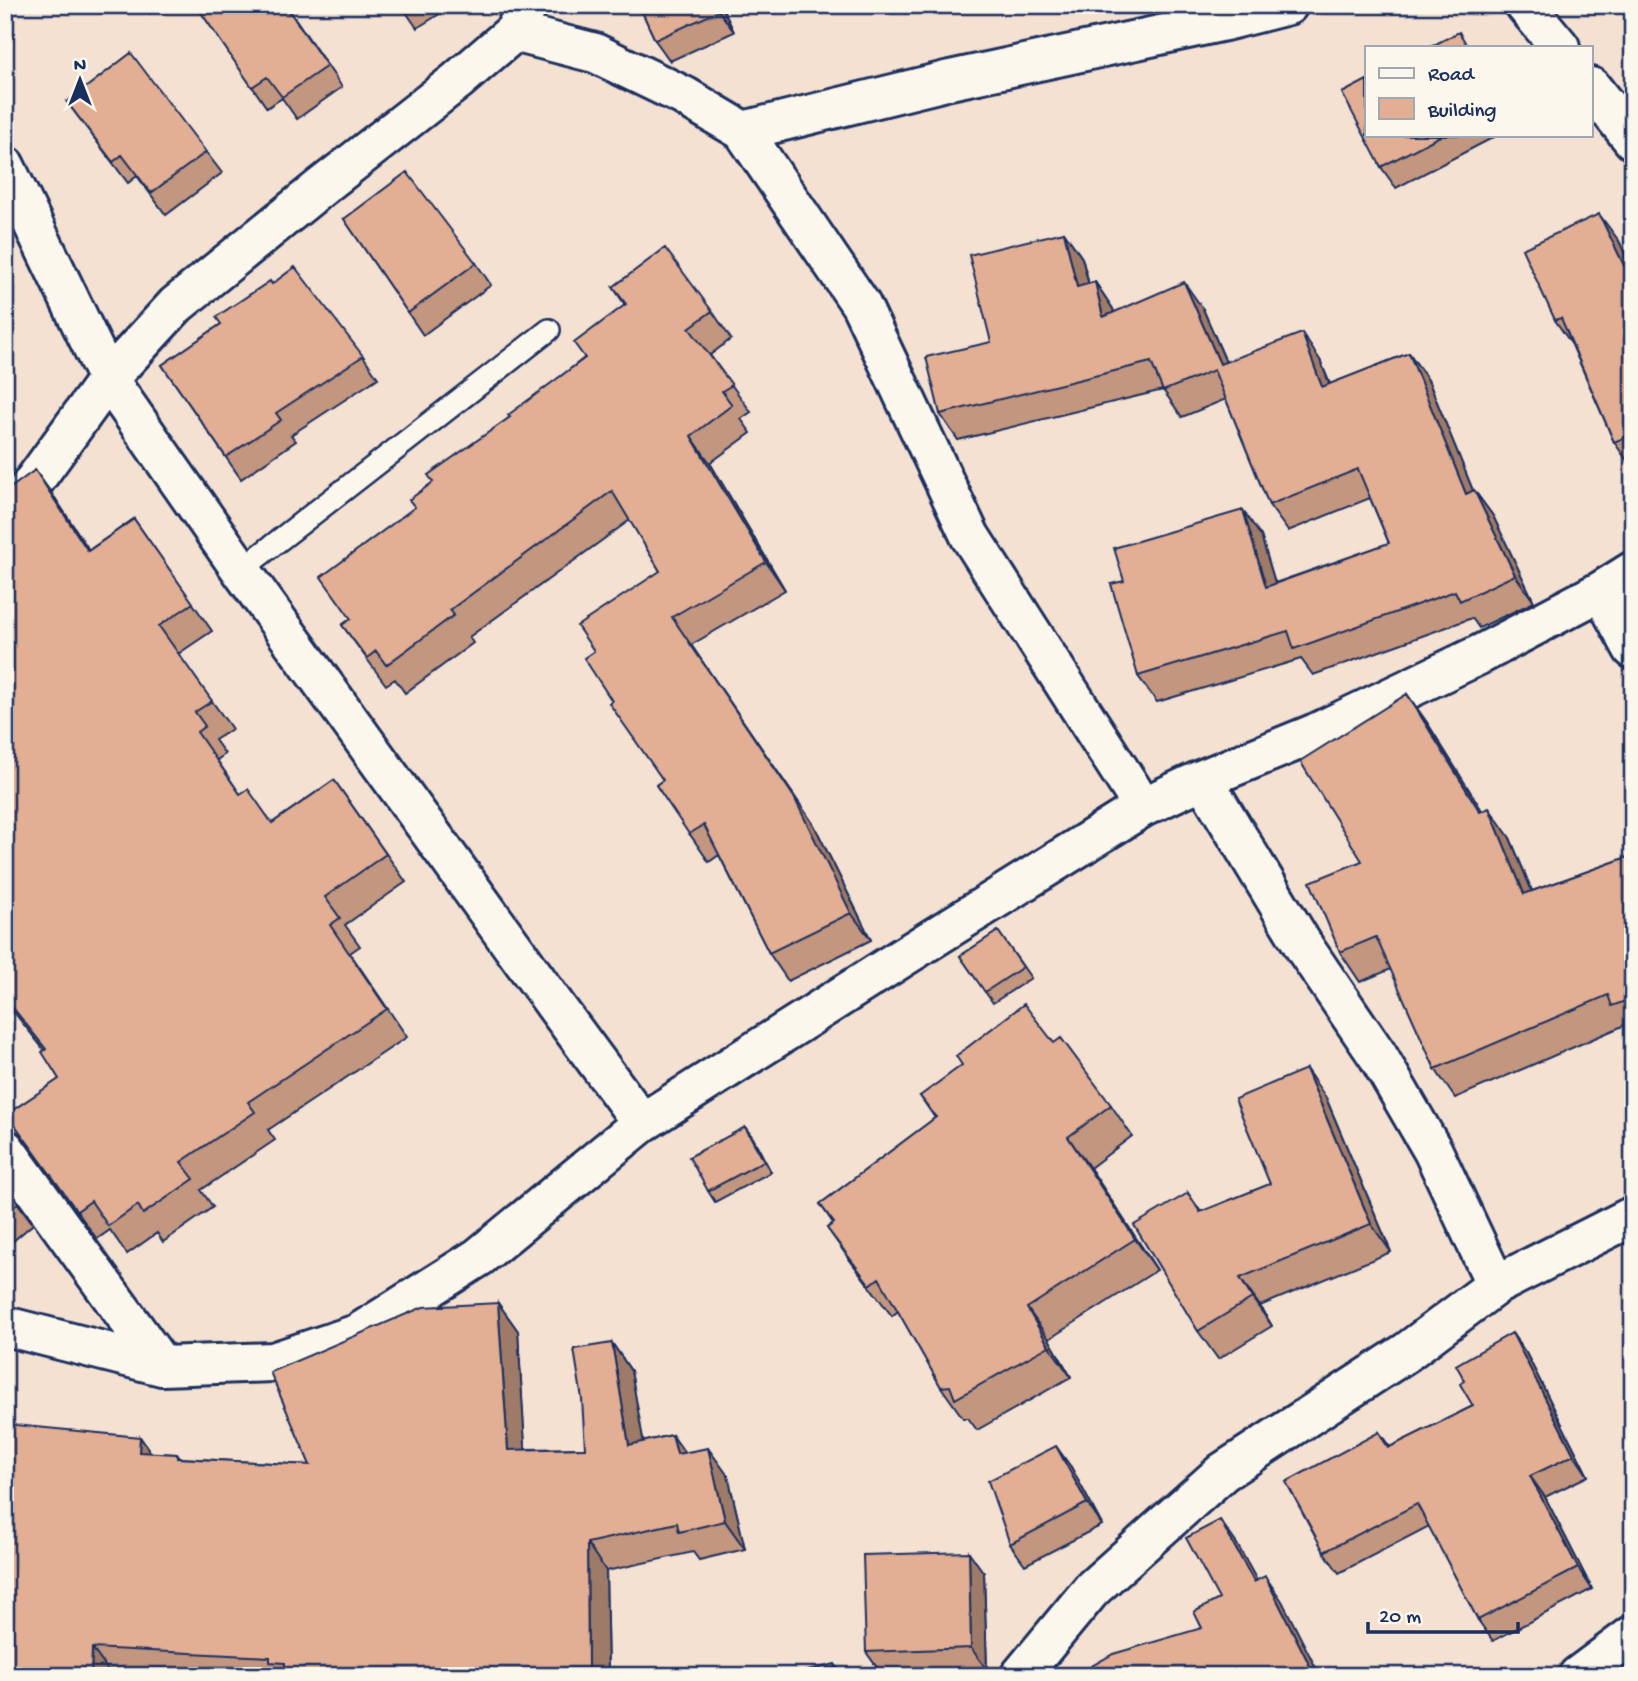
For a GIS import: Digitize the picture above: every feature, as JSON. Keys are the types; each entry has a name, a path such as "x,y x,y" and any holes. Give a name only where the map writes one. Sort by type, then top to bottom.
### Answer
{"street":[{"path":"743,131 950,80 1225,22 1289,5"},
{"path":"1525,5 1559,46"},
{"path":"5,508 24,495 108,379 176,305 457,81 521,19 684,96 743,131 861,305 970,536 1143,807"},
{"path":"1592,88 1633,141"},
{"path":"5,166 108,379 241,569 642,1123"},
{"path":"5,1326 162,1366 273,1362 357,1334 479,1257 642,1123 1143,807 1203,779 1316,733 1481,654 1601,591 1633,570"},
{"path":"1601,591 1633,649"},
{"path":"1203,779 1306,950 1392,1080 1433,1151 1496,1285"},
{"path":"5,1149 162,1366"},
{"path":"1020,1676 1092,1589 1223,1472 1407,1352 1496,1285 1633,1216"},
{"path":"1578,1676 1633,1635"}],"lane":[{"path":"241,569 548,330"}],"building":[{"path":"196,5 285,5 327,66 282,97 267,77 252,87"},
{"path":"639,5 716,5 719,11 655,40"},
{"path":"1633,5 1633,16 1626,7"},
{"path":"1459,32 1467,46 1432,46"},
{"path":"131,53 206,152 151,193 122,155 113,162 67,102"},
{"path":"1365,81 1365,136 1440,136 1381,167 1342,93"},
{"path":"407,172 476,263 408,313 344,219"},
{"path":"1599,214 1633,284 1633,434 1614,442 1561,318 1555,320 1522,249"},
{"path":"1064,232 1077,287 1095,282 1103,317 1184,282 1220,364 1302,333 1322,387 1409,353 1466,494 1474,490 1515,575 1460,601 1455,591 1294,649 1288,631 1138,676 1111,584 1124,581 1114,548 1243,510 1266,587 1389,543 1358,469 1269,505 1214,370 1163,391 1151,362 940,414 926,357 991,342 969,255"},
{"path":"665,248 712,311 689,328 732,385 722,391 732,405 691,436 766,562 672,617 794,797 851,913 769,953 704,825 689,834 656,785 663,780 609,703 612,701 584,658 594,651 577,626 660,571 612,491 450,610 454,615 386,665 376,651 367,658 342,625 351,619 321,577 415,507 409,500 433,482 428,475 510,417 508,415 585,358 574,343 626,304 613,287"},
{"path":"295,267 363,356 276,413 281,420 226,457 162,365 221,324 216,317"},
{"path":"35,470 88,551 134,519 193,603 159,626 212,701 195,712 205,726 197,732 240,794 248,789 272,823 334,780 386,854 325,897 340,918 330,925 387,1009 248,1102 255,1112 181,1162 194,1179 143,1214 138,1205 108,1226 91,1201 77,1211 7,1114 59,1079 42,1052 46,1049 5,998 5,492"},
{"path":"1407,694 1480,812 1489,808 1524,894 1633,855 1633,998 1612,1006 1608,995 1435,1069 1376,937 1340,952 1310,882 1362,861 1300,761"},
{"path":"998,931 1023,967 985,992 960,956"},
{"path":"1024,1004 1054,1043 1061,1038 1111,1105 1068,1137 1135,1239 1027,1308 1049,1346 955,1399 950,1386 941,1387 879,1278 870,1285 827,1228 834,1223 820,1204 936,1117 920,1096 962,1065 956,1056"},
{"path":"1306,1069 1371,1224 1240,1278 1252,1298 1198,1331 1134,1225 1188,1193 1200,1212 1270,1184 1235,1099"},
{"path":"745,1127 764,1161 708,1191 689,1157"},
{"path":"5,1186 18,1203 5,1214"},
{"path":"498,1303 508,1450 585,1448 582,1399 574,1349 612,1343 629,1445 672,1435 677,1454 708,1448 725,1521 679,1532 677,1523 587,1543 588,1669 574,1669 574,1676 285,1676 285,1663 270,1662 270,1657 92,1648 91,1676 5,1676 5,1424 140,1437 139,1452 177,1454 177,1458 310,1465 270,1372 423,1307"},
{"path":"1512,1333 1574,1455 1530,1476 1578,1568 1478,1620 1417,1504 1324,1552 1286,1482 1379,1432 1388,1448 1473,1406 1460,1384 1465,1381 1456,1365"},
{"path":"1056,1446 1087,1503 1010,1544 988,1481"},
{"path":"1220,1520 1254,1582 1265,1576 1315,1676 1074,1676 1113,1654 1202,1628 1194,1612 1219,1599 1186,1538"},
{"path":"969,1552 971,1648 866,1652 863,1555"},
{"path":"835,1664 837,1676 788,1676"}]}
